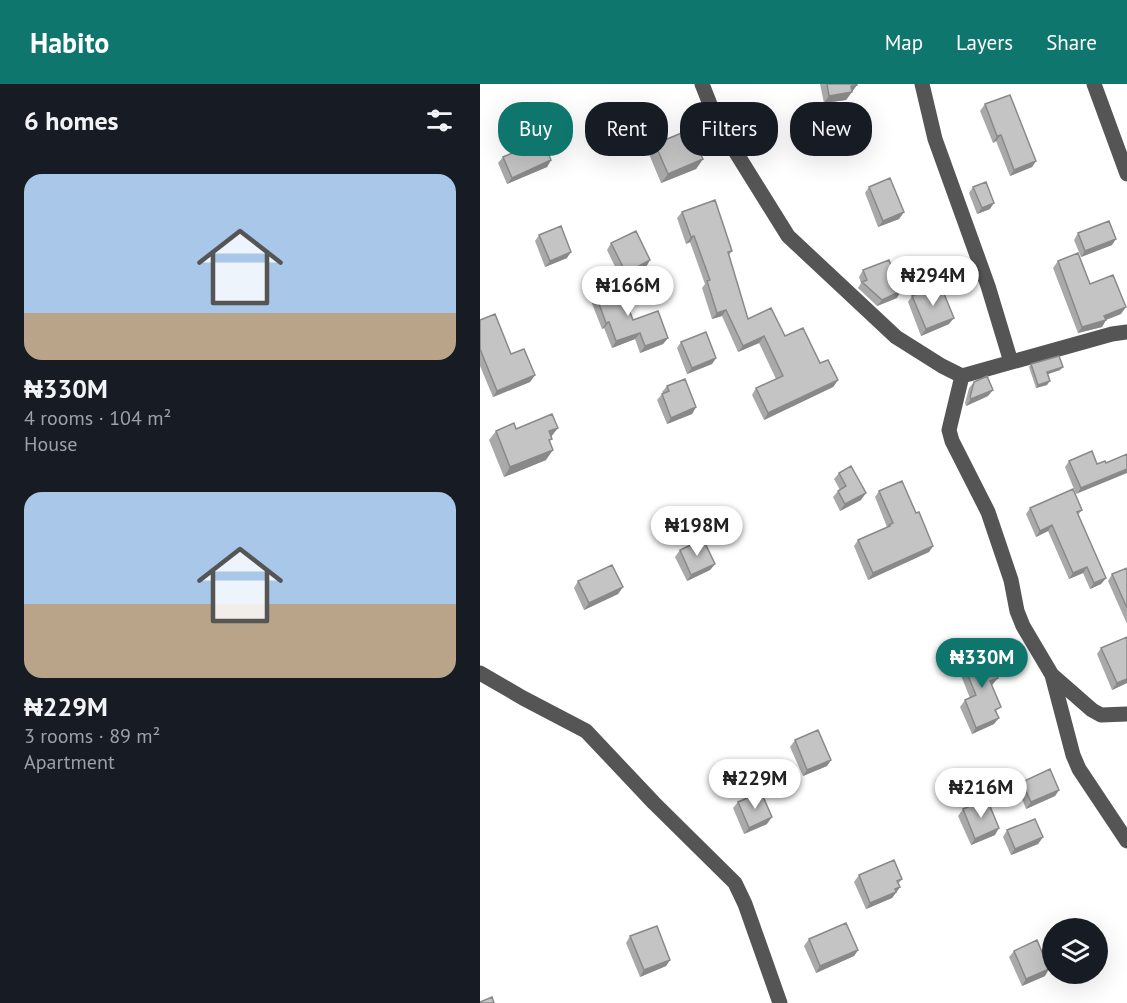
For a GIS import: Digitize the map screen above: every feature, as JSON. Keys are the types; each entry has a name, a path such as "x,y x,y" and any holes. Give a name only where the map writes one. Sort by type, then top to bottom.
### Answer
{"street":[{"path":"702,84 717,122 788,236 896,337 942,366 962,376 1112,334 1127,332"},
{"path":"922,84 935,139 988,286 1011,362"},
{"path":"1094,84 1127,174"},
{"path":"962,376 949,430 952,441 988,512 1011,580 1017,611 1023,626 1052,675 1073,755 1079,769 1127,841"},
{"path":"480,673 586,731 735,883 746,903 780,1003"},
{"path":"1052,675 1092,710 1101,715 1127,714"}],"building":[{"path":"827,84 857,85 851,86 852,92 829,96"},
{"path":"1010,95 1036,161 1014,170 1001,135 997,136 985,104"},
{"path":"680,134 680,156 702,156 703,159 668,174 660,156 668,156 668,139"},
{"path":"549,156 551,160 512,178 503,157"},
{"path":"890,178 904,212 883,221 869,187"},
{"path":"986,182 994,203 982,208 973,187"},
{"path":"715,200 732,251 728,252 748,319 771,308 785,336 803,328 820,363 828,360 838,380 768,413 756,388 783,376 764,336 743,346 726,310 717,313 707,281 710,280 694,236 691,237 682,212"},
{"path":"1109,221 1116,239 1085,251 1078,233"},
{"path":"561,226 571,252 550,261 539,235"},
{"path":"636,231 650,260 626,273 611,243"},
{"path":"1078,253 1090,284 1113,275 1126,307 1104,316 1106,320 1082,327 1058,261"},
{"path":"889,260 901,291 882,300 862,282 867,280 863,270"},
{"path":"618,281 633,320 658,311 668,338 645,346 640,333 616,341 609,322 606,323 594,290"},
{"path":"940,284 954,318 926,329 912,296"},
{"path":"495,314 511,354 524,349 535,375 497,391 480,349 480,320"},
{"path":"706,332 716,358 692,368 681,342"},
{"path":"1059,356 1063,367 1047,372 1050,381 1038,385 1031,364"},
{"path":"987,376 993,390 971,399 974,382"},
{"path":"685,379 696,407 671,418 662,394 669,391 667,386"},
{"path":"552,414 558,428 549,431 552,439 549,440 553,450 510,467 496,431 514,423 516,429"},
{"path":"1092,451 1097,464 1105,461 1106,463 1127,454 1127,469 1081,488 1069,461"},
{"path":"851,466 866,493 845,504 838,491 846,486 839,473"},
{"path":"902,481 916,513 919,512 933,546 873,573 858,540 893,523 879,491"},
{"path":"1073,489 1082,510 1077,512 1106,578 1094,583 1087,567 1073,573 1052,525 1040,531 1030,508"},
{"path":"703,539 715,564 691,575 680,550"},
{"path":"612,565 623,587 589,603 578,581"},
{"path":"1127,568 1127,608 1112,574"},
{"path":"1127,637 1127,679 1117,683 1101,648"},
{"path":"986,651 989,657 993,655 999,669 995,671 998,678 990,681 1001,707 995,710 999,718 976,728 965,700 976,695 962,661"},
{"path":"818,730 831,760 807,770 795,740"},
{"path":"1050,769 1059,790 1031,802 1022,782"},
{"path":"761,792 772,817 749,828 738,802"},
{"path":"987,799 999,828 975,839 963,809"},
{"path":"1035,819 1043,837 1015,849 1007,830"},
{"path":"894,860 902,879 897,881 900,887 895,889 896,892 870,903 859,875"},
{"path":"846,923 858,950 820,966 809,939"},
{"path":"657,926 670,960 644,970 630,936"},
{"path":"1037,940 1042,952 1042,972 1026,979 1014,951"},
{"path":"492,997 494,1003 480,1003 480,1002"}]}
